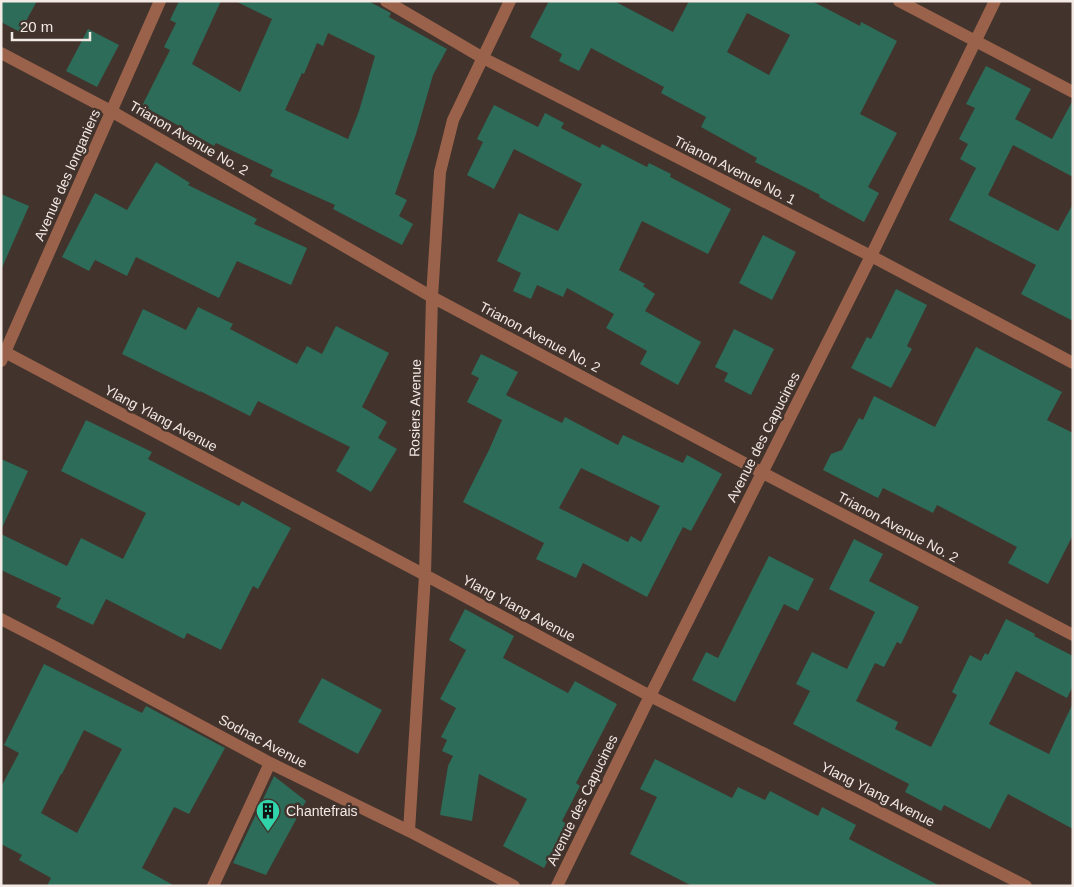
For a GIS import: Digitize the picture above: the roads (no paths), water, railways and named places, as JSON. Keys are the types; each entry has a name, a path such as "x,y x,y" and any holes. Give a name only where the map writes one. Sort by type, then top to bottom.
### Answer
{"street":[{"name":"Avenue des longaniers","path":"2,355 160,1"},
{"name":"Trianon Avenue No. 1","path":"386,1 483,58 871,256 1073,363"},
{"name":"Rosiers Avenue","path":"409,831 425,575 432,297 440,172 453,120 510,1"},
{"path":"899,1 1073,92"},
{"name":"Avenue des Capucines","path":"557,886 650,696 871,256 994,1"},
{"name":"Trianon Avenue No. 2","path":"1,53 111,111 432,297 1073,635"},
{"name":"Ylang Ylang Avenue","path":"2,355 425,575 650,696 1026,886"},
{"name":"Sodnac Avenue","path":"1,619 270,763 409,831 514,886"},
{"path":"213,886 270,763"}],"place":[{"name":"Chantefrais","path":"268,832"}]}
